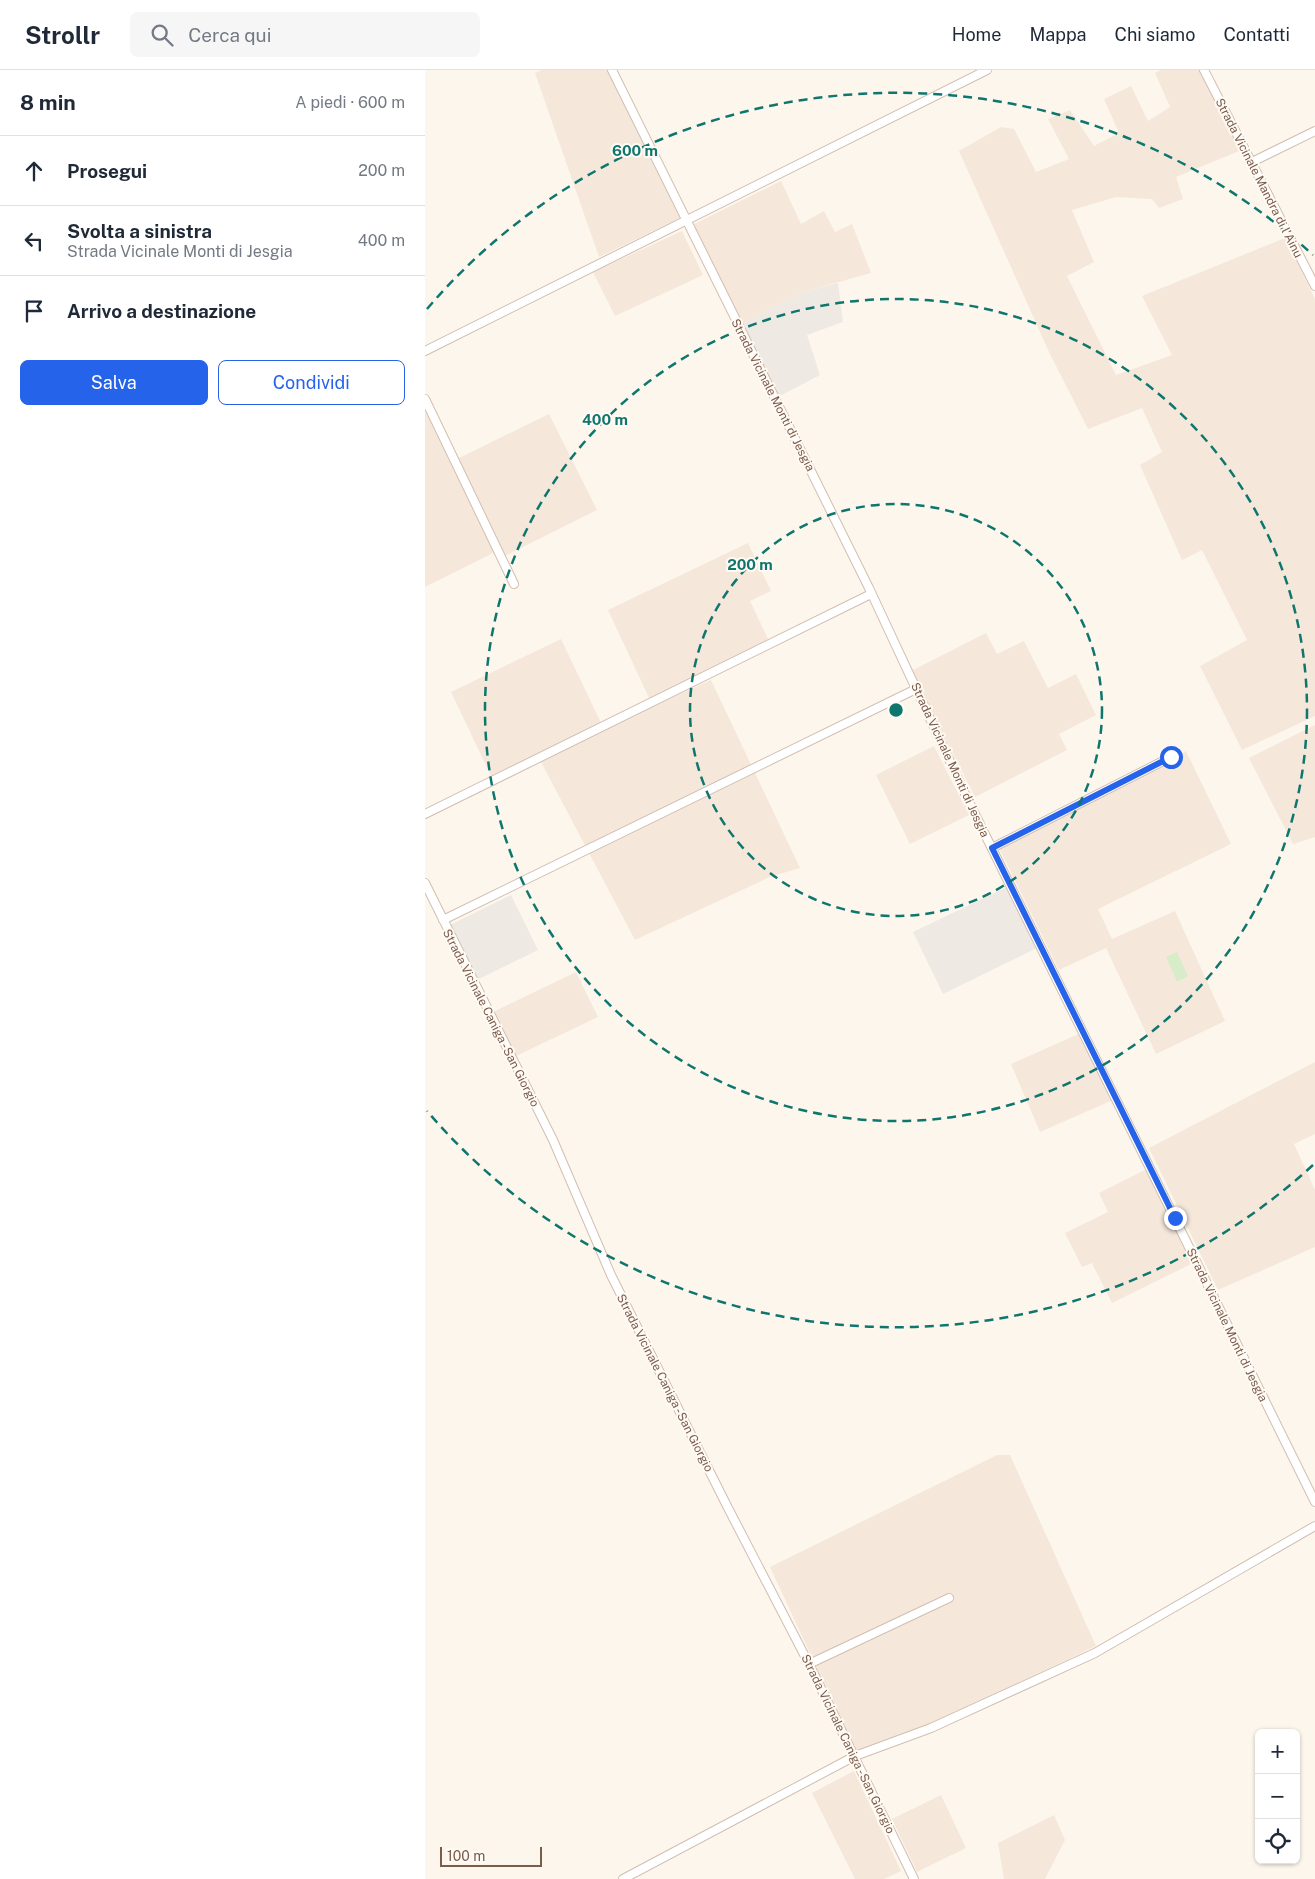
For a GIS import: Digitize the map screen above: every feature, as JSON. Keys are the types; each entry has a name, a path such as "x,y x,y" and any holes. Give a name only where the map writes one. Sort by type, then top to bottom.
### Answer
{"street":[{"name":"Strada Vicinale Monti di Jesgia","path":"612,70 871,594 992,848 1315,1502"},
{"path":"425,351 987,70"},
{"name":"Strada Vicinale Mandra di l'Ainu","path":"1204,70 1315,286"},
{"path":"1252,162 1315,131"},
{"path":"425,399 515,584"},
{"path":"425,814 871,594"},
{"path":"443,920 916,689"},
{"path":"992,848 1171,757"},
{"name":"Strada Vicinale Caniga - San Giorgio","path":"425,883 553,1140 611,1275 809,1664 914,1879"},
{"path":"623,1879 855,1756 931,1728 1095,1652 1315,1526"},
{"path":"809,1664 949,1598"}],"shaded area":[{"path":"542,70 607,70 680,218 599,257 535,73"},
{"path":"1161,70 1204,70 1244,149 1176,177 1183,199 1159,208 1152,199 1116,197 1072,210 1094,262 1067,276 1116,375 1172,355 1142,296 1285,238 1315,299 1315,716 1242,750 1200,666 1247,640 1202,550 1182,560 1140,465 1162,452 1142,408 1088,429 1049,352 959,151 1001,127 1014,129 1036,172 1069,159 1048,119 1070,110 1094,146 1119,133 1104,99 1131,86 1148,121 1170,107 1155,73"},
{"path":"781,181 801,224 824,211 835,232 852,224 871,273 803,292 743,324 692,225"},
{"path":"682,231 703,275 615,316 593,272"},
{"path":"838,283 843,322 807,335 820,375 778,397 743,324 803,292"},
{"path":"425,400 455,460 549,414 597,510 501,558 497,551 425,587"},
{"path":"748,543 771,591 750,601 770,643 650,700 608,610"},
{"path":"986,633 997,654 1024,641 1048,688 1076,674 1096,715 1059,734 1067,750 975,797 911,671"},
{"path":"561,639 602,725 492,778 451,692"},
{"path":"711,680 800,868 770,877 635,940 541,762 635,714"},
{"path":"1315,725 1315,837 1293,844 1249,758"},
{"path":"934,746 969,815 910,844 876,775"},
{"path":"1186,751 1231,844 1098,909 1112,939 1175,911 1225,1021 1156,1054 1106,948 1059,970 997,844"},
{"path":"1009,886 1039,947 943,994 913,932"},
{"path":"511,895 538,950 477,980 450,925"},
{"path":"576,972 598,1017 514,1057 493,1012"},
{"path":"1083,1032 1113,1100 1040,1132 1011,1064"},
{"path":"1315,1062 1315,1134 1294,1144 1315,1190 1315,1247 1218,1290 1149,1148"},
{"path":"1147,1169 1193,1263 1112,1303 1092,1263 1082,1267 1065,1233 1108,1212 1099,1193"},
{"path":"997,1455 1010,1455 1096,1646 858,1757 770,1567"},
{"path":"854,1771 901,1871 884,1879 855,1879 812,1793"},
{"path":"941,1795 966,1848 917,1872 892,1819"},
{"path":"1054,1815 1065,1840 1045,1879 1004,1879 998,1843"}],"green space":[{"path":"1177,952 1188,976 1177,982 1166,957"}],"route":[{"path":"1171,757 992,848 1175,1218"}]}
